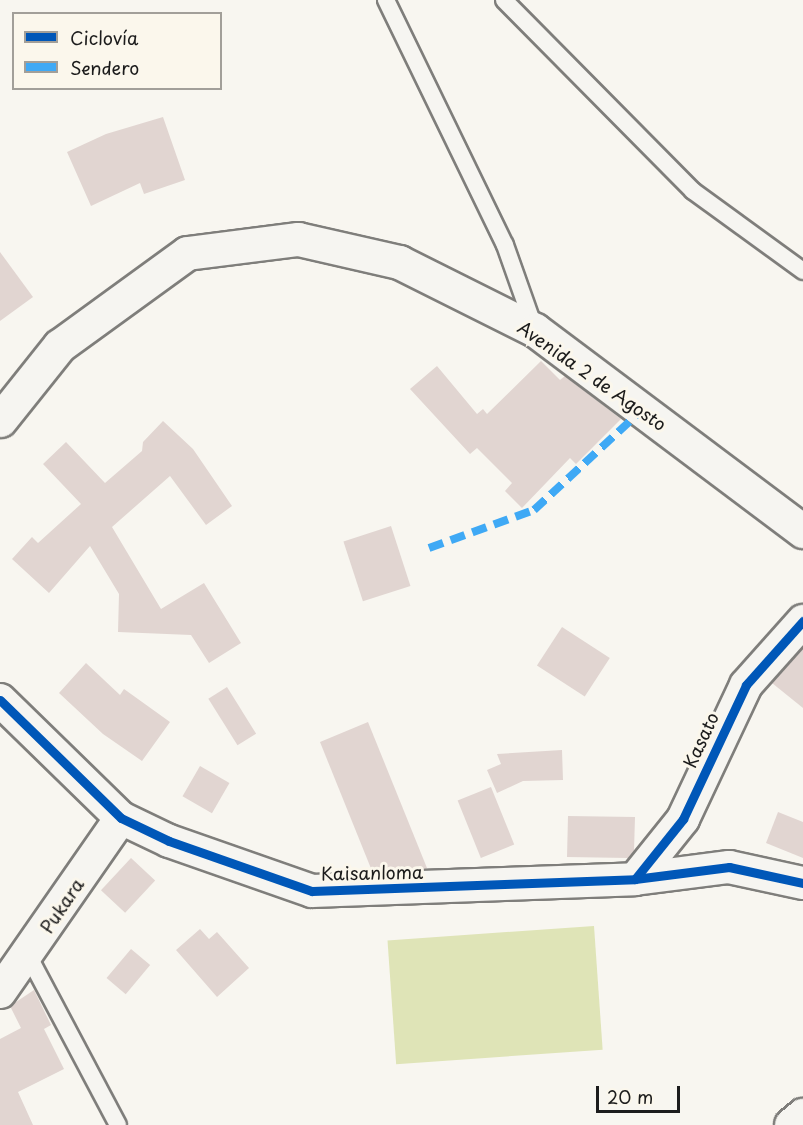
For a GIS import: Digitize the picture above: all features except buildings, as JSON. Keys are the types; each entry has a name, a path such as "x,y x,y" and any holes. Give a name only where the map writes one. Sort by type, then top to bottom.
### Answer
{"main road":[{"name":"Avenida 2 de Agosto","path":"0,420 59,346 187,252 298,239 399,262 535,330 803,531"}],"street":[{"name":"Kasato","path":"635,879 682,819 746,685 803,621"},
{"name":"Kaisanloma","path":"0,700 121,818 190,849 312,891 635,879 729,867 803,883"},
{"name":"Pukara","path":"0,992 121,818"},
{"path":"791,1125 803,1115"}],"lane":[{"path":"386,0 505,245 535,330"},
{"path":"504,0 693,191 803,271"},
{"path":"28,954 118,1125"}],"green space":[{"path":"594,926 603,1050 396,1064 388,940"}],"marked path":[{"path":"429,548 534,510 642,410"}],"cycle path":[{"path":"635,879 683,819 746,685 803,621"},
{"path":"0,700 121,818 169,841 312,891 635,879 729,867 803,883"}]}
